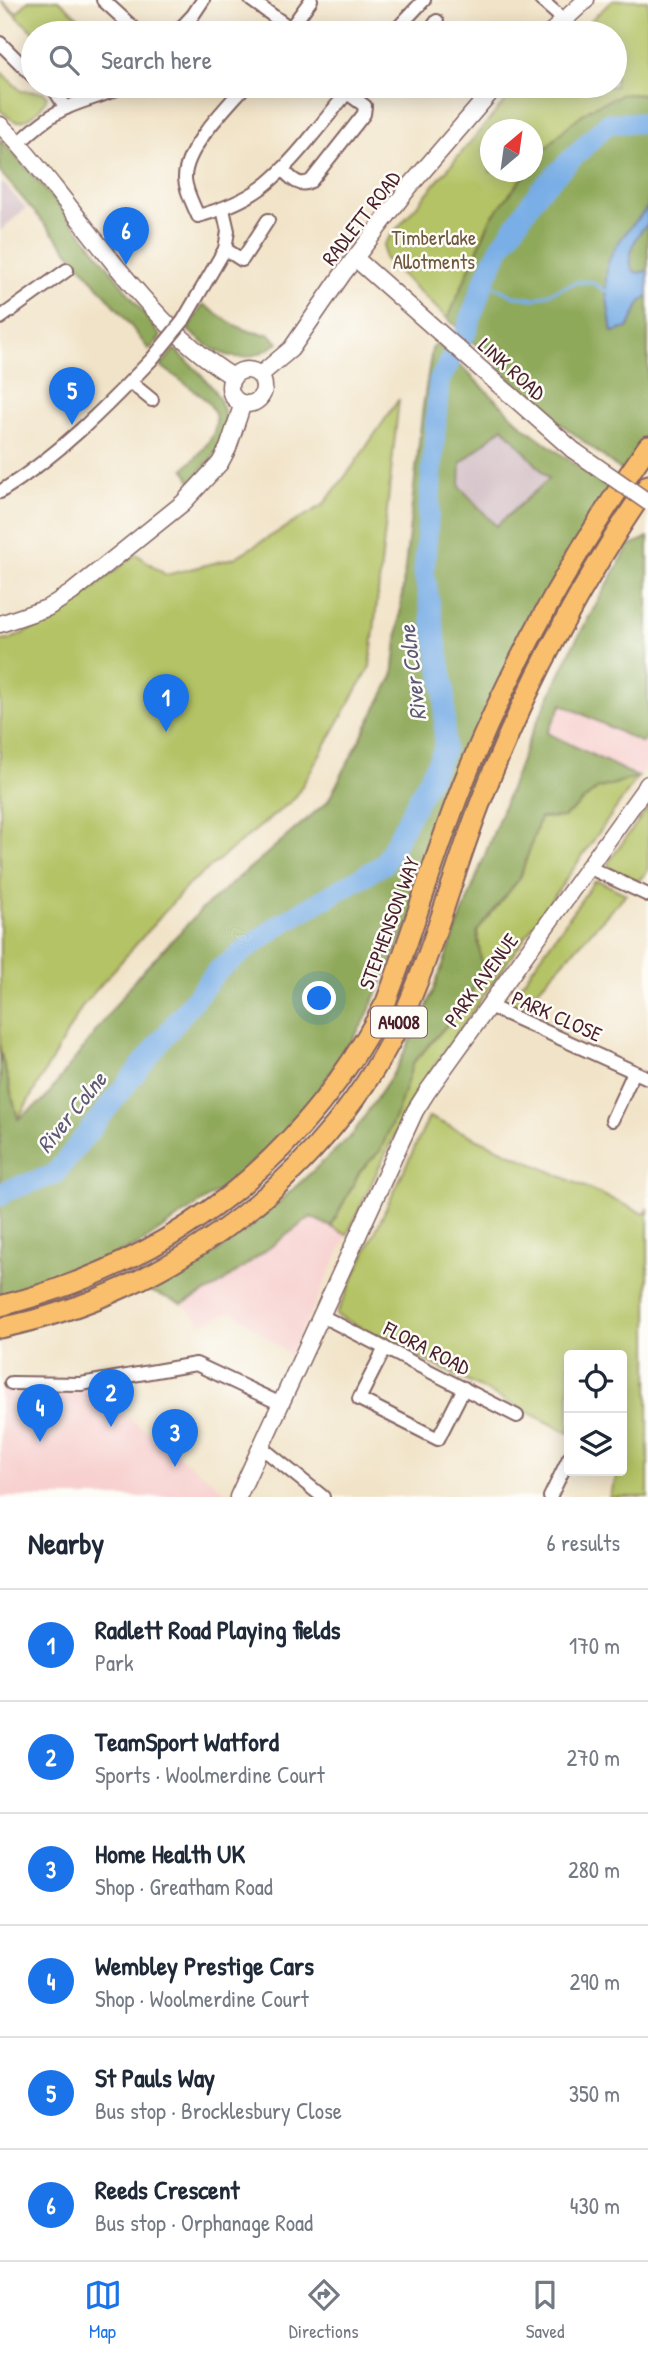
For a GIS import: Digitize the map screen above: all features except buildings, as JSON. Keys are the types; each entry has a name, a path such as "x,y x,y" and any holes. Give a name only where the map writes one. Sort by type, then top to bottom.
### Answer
{"main road":[{"name":"STEPHENSON WAY","path":"0,1306 71,1286 104,1273 174,1236 219,1205 256,1174 307,1122 330,1093 365,1041 386,1002 461,788 510,680 563,578 604,509 648,446"},
{"name":"A4008","path":"0,1328 50,1316 106,1295 158,1271 198,1246 251,1208 280,1182 324,1136 348,1106 381,1056 405,1012 482,797 524,700 580,593 648,485"}],"street":[{"path":"103,0 126,21"},
{"path":"187,21 203,0"},
{"path":"251,0 276,21"},
{"path":"295,21 311,0"},
{"path":"404,21 424,0"},
{"path":"541,0 564,20 586,0"},
{"path":"0,44 21,64"},
{"path":"60,98 66,108"},
{"path":"18,144 50,117 66,108 97,98"},
{"path":"235,98 195,145 185,177 189,196 198,216 223,209 260,190 283,170 343,98"},
{"path":"283,170 298,183 307,184 311,181 364,114 365,106 358,98"},
{"name":"RADLETT ROAD","path":"260,375 291,349 410,186 486,98"},
{"path":"0,125 157,314 194,349 233,377"},
{"path":"0,492 29,474 75,436 152,359 183,321 225,249 229,231 223,209"},
{"path":"225,249 242,260 268,219"},
{"name":"LINK ROAD","path":"355,258 573,450 648,502"},
{"path":"0,318 67,270"},
{"path":"246,370 260,375 264,385 262,395 254,402 243,403 231,393 233,377 246,370"},
{"path":"130,382 152,400"},
{"path":"0,624 47,608 71,593 183,503 219,463 228,448 243,403"},
{"name":"PARK AVENUE","path":"238,1497 415,1111 648,784"},
{"path":"588,867 648,895"},
{"name":"PARK CLOSE","path":"489,1006 648,1078"},
{"path":"612,1120 634,1072"},
{"name":"FLORA ROAD","path":"320,1315 517,1416"},
{"path":"385,1348 359,1399 438,1439 464,1388"},
{"path":"10,1383 81,1384 197,1364 281,1404"},
{"path":"261,1447 323,1497"},
{"path":"550,1497 564,1468"}],"shaded area":[{"path":"0,180 26,208 0,231"},
{"path":"503,427 549,479 496,527 460,487 461,463"},
{"path":"562,703 648,746 648,764 638,777 547,734"},
{"path":"311,1217 347,1235 290,1356 233,1311 202,1323 182,1304 215,1288"},
{"path":"0,1388 91,1389 229,1494 227,1497 0,1497"}],"green space":[{"path":"0,0 17,13 29,0 59,0 82,21 22,21"},
{"name":"Timberlake Allotments","path":"613,0 648,0 648,95 627,94 627,21 590,21"},
{"path":"0,71 21,91 21,98 46,98 39,110 25,120 15,121 0,110"},
{"path":"627,94 648,95 648,207 609,260 606,291 612,332 628,328 640,303 648,295 648,435 622,471 538,406 498,367 511,354 497,345 486,354 448,319 491,218 519,182 543,182 543,152 581,116 614,98 627,98"},
{"name":"Timberlake Allotments","path":"508,98 616,98 549,145 543,152 543,119 490,119"},
{"name":"Timberlake Allotments","path":"480,131 480,182 519,182 491,218 448,319 384,258 384,244"},
{"path":"0,139 84,235 161,337 149,350 117,308 0,172"},
{"path":"648,224 648,271 638,273 632,270 631,251 639,233"},
{"path":"203,304 242,329 270,334 278,343 253,356 221,353 188,330"},
{"path":"437,343 524,427 608,489 364,1022 298,1121 228,1184 140,1244 69,1275 0,1296 0,1050 18,1119 44,1100 137,977 202,909 328,801 393,676 432,349","holes":["503,427 549,479 496,526 460,487 461,463"]},
{"path":"174,349 196,369 215,392 225,418 225,433 219,448 191,482 184,469 202,450 212,435 216,422 214,411 206,401 161,366"},
{"path":"399,399 370,667 295,798 188,885 83,1005 18,1119 0,1050 0,641 9,640 60,616 136,554 166,575 234,558 323,505"},
{"path":"648,537 648,736 642,743 562,704 547,733 638,777 597,789 564,817 540,818 520,878 477,931 482,969 466,1003 413,1063 399,1107 380,1151 360,1171 331,1227 311,1217 215,1288 182,1304 150,1291 216,1253 256,1223 352,1135 396,1069 426,1009 530,737 574,644 629,546"},
{"path":"638,777 413,1096 347,1235 331,1227 360,1171 380,1151 399,1107 413,1063 467,1003 482,969 477,931 520,878 540,818 564,817 597,789"},
{"path":"648,807 648,871 638,881 609,868 608,863"},
{"path":"599,881 626,894 518,1011 509,1007 508,1003 594,882"},
{"path":"429,1117 645,1214 648,1209 648,1497 609,1497 617,1476 627,1476 627,1350 564,1350 564,1430 336,1315"}],"water":[{"path":"648,207 648,224 636,239 631,251 631,264 632,270 638,273 648,271 648,295 640,303 628,328 612,332 606,287 609,260 621,239"}],"waterway":[{"name":"River Colne","path":"0,1196 8,1190 54,1175 216,972 279,925 384,864 444,750 445,693 424,572 439,381 466,332 484,281 500,248 539,191 608,123 648,123"},
{"path":"484,281 513,296 535,299 577,282 591,282 606,291"}],"place":[{"name":"Reeds Crescent","path":"126,265"},
{"name":"St Pauls Way","path":"72,425"},
{"name":"Radlett Road Playing fields","path":"166,732"},
{"name":"TeamSport Watford","path":"111,1427"},
{"name":"Wembley Prestige Cars","path":"40,1442"},
{"name":"Home Health UK","path":"175,1467"}]}
